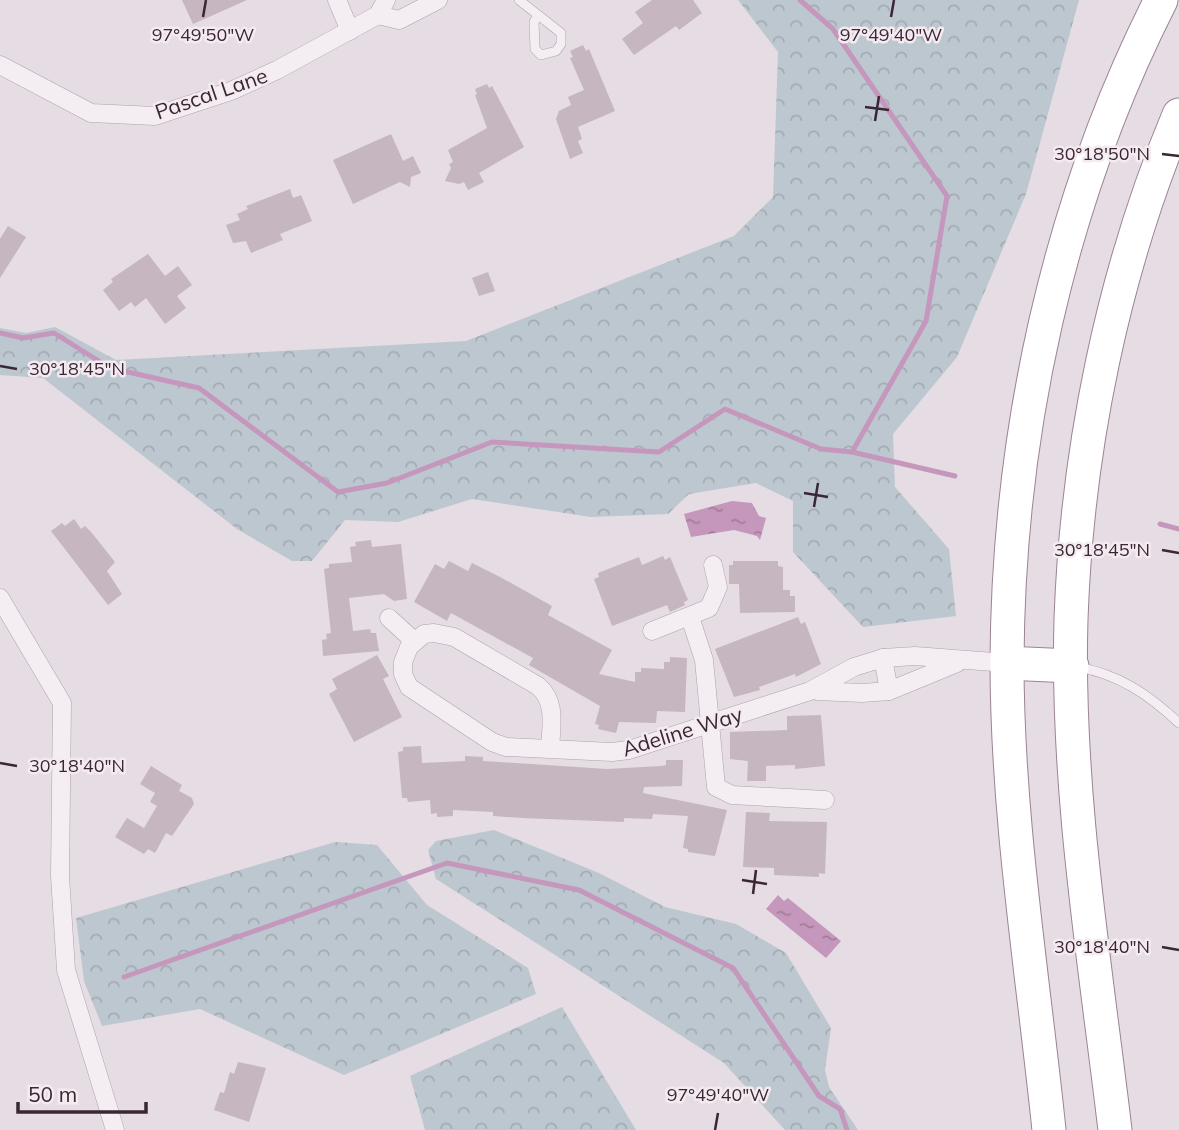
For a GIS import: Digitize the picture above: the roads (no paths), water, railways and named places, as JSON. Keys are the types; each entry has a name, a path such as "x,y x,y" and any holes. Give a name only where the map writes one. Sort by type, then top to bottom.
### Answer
{"highway":[{"path":"1049,1130 1019,845 1007,663 1017,491 1049,309 1074,220 1114,107 1161,0"},
{"path":"1115,1130 1083,860 1075,761 1072,667 1075,546 1090,440 1105,361 1136,234 1179,115"},
{"path":"1007,663 1072,667"}],"street":[{"path":"337,0 350,31"},
{"name":"Pascal Lane","path":"1,70 91,113 155,116 231,91 350,31 382,7 400,20 438,0"},
{"path":"653,631 709,608 716,597 719,580 713,565"},
{"path":"0,598 62,704 60,876 66,970 115,1130"},
{"path":"690,617 704,660 713,775 719,790 732,795 825,800"},
{"path":"388,618 414,641 429,633 446,635 538,686 545,692 551,704 550,749"},
{"name":"Adeline Way","path":"414,641 405,654 402,669 405,681 413,690 492,742 506,747 550,749 623,751 810,691 854,667 883,658 915,656 961,662 1007,663"},
{"path":"883,658 890,691"},
{"name":"Adeline Way","path":"810,691 890,691 961,662"}],"lane":[{"path":"519,0 538,15"},
{"path":"1072,667 1110,675 1135,687 1179,723"}],"water":[{"path":"732,501 752,503 759,516 766,518 760,540 757,536 734,530 691,537 684,514"},
{"path":"778,895 784,901 788,898 841,941 826,958 766,909"}],"waterway":[{"path":"800,0 833,29 947,196 926,321 852,452"},
{"path":"0,333 23,338 54,333 110,368 199,388 338,492 387,483 492,442 659,452 725,409 821,449 852,452 955,476"},
{"path":"1160,524 1179,529"},
{"path":"124,977 447,863 579,890 733,968 819,1096 840,1109 847,1130"}]}
